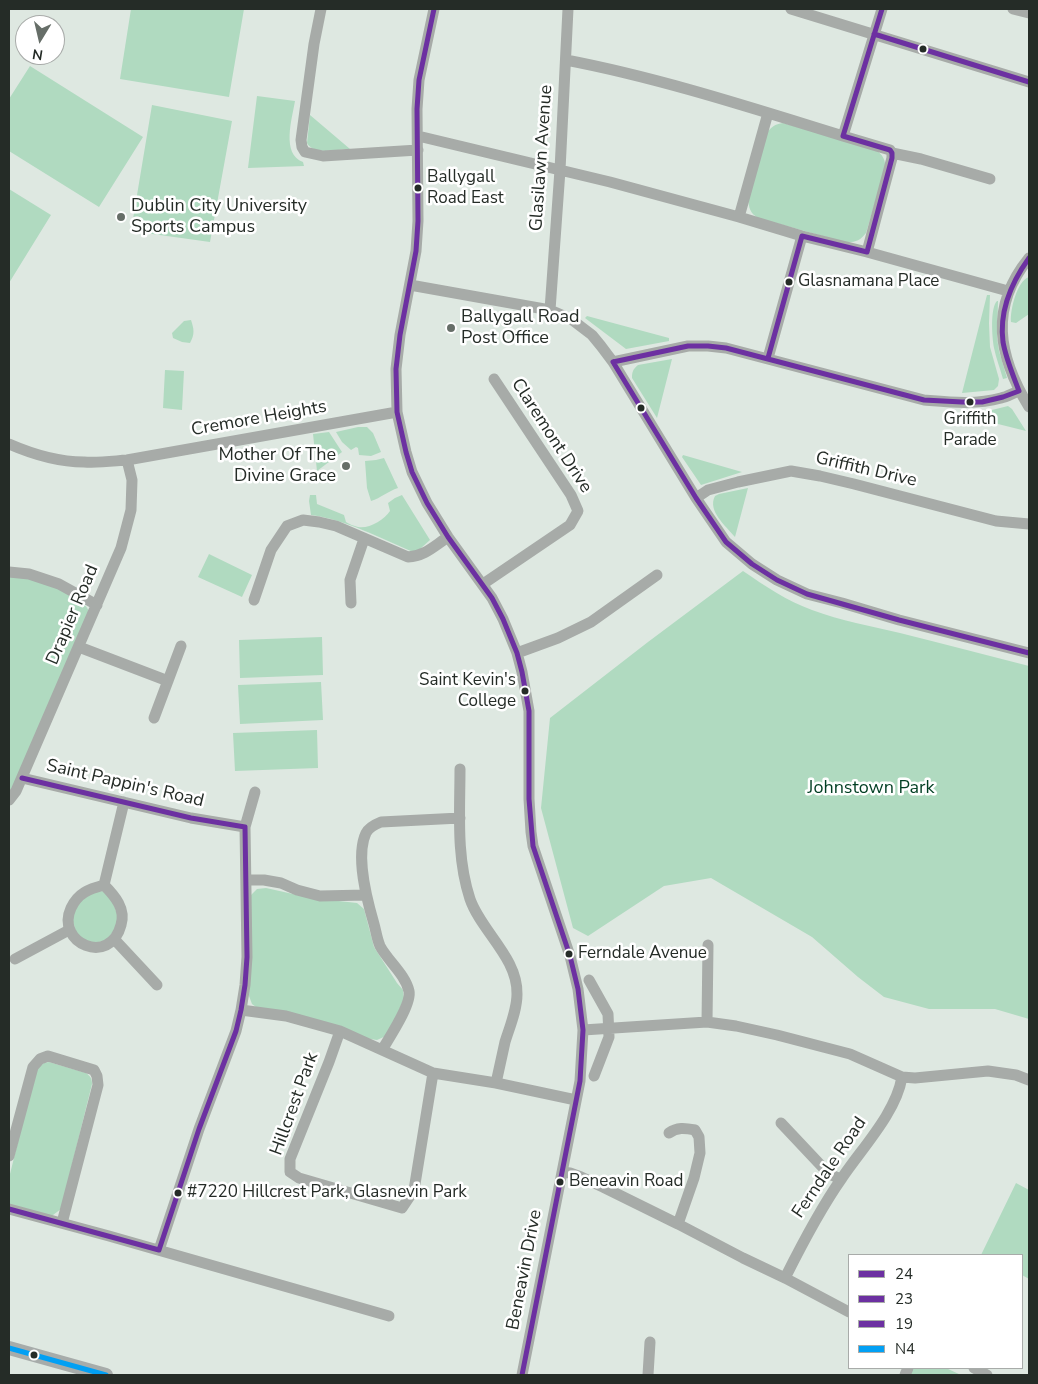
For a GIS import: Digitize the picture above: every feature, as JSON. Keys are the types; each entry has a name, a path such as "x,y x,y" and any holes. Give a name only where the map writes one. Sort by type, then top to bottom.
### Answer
{"main road":[{"path":"9,1348 106,1375"}],"street":[{"path":"321,9 314,44 301,140 305,152 323,156 418,150"},
{"path":"434,9 419,80 417,109 418,221 416,251 400,335 396,369 398,412 412,472 427,503 448,537 492,598 517,653 522,672 529,711 529,799 532,839 570,956 578,988 583,1030 580,1081 562,1172 582,1177 848,1311"},
{"name":"Glasilawn Avenue","path":"550,310 560,170 568,9"},
{"path":"791,9 1029,82"},
{"path":"843,136 882,9"},
{"path":"1013,9 1029,13"},
{"path":"566,60 691,90 890,150 892,153 921,159 991,180"},
{"path":"740,217 768,113"},
{"path":"418,136 610,182 1008,292"},
{"path":"867,252 892,153"},
{"path":"768,358 802,236"},
{"path":"1028,262 1014,279 1008,292 1003,314 1002,336 1006,356 1019,390 1029,407"},
{"path":"410,285 550,310 571,319 592,336 614,362 696,498 726,542 752,564 777,580 807,594 906,622 1029,653"},
{"path":"614,362 688,346 708,346 726,348 768,358 924,400 975,402 1000,398 1019,390"},
{"name":"Claremont Drive","path":"483,584 570,525 578,511 571,495 494,379"},
{"name":"Cremore Heights","path":"9,444 48,457 84,462 128,460 398,412"},
{"name":"Drapier Road","path":"22,778 121,548 131,510 132,480 128,460"},
{"name":"Griffith Drive","path":"696,498 715,488 791,471 846,482 996,521 1029,524"},
{"path":"254,600 271,550 287,526 303,520 336,526 408,557 425,553 448,537"},
{"path":"351,603 350,580 364,539"},
{"path":"9,572 29,574 59,584 97,605"},
{"path":"517,653 558,638 591,622 658,575"},
{"path":"154,718 181,646"},
{"path":"79,647 168,682"},
{"path":"460,769 459,834 470,899 514,974 517,993 515,1009 496,1083"},
{"name":"Saint Pappin's Road","path":"9,800 22,778 191,818 245,827"},
{"path":"159,1250 198,1129 236,1031 241,1010 246,966 245,827 255,792"},
{"path":"104,885 124,802"},
{"path":"382,1050 408,1002 409,992 403,979 386,957 379,944 366,895 362,861 363,845 367,831 381,822 460,818"},
{"path":"246,880 280,882 297,890 320,896 366,895"},
{"path":"104,885 117,900 122,910 123,918 115,940 108,945 96,948 82,944 72,936 69,930 68,914 80,895 90,889 104,885"},
{"path":"15,958 69,930"},
{"path":"115,940 157,985"},
{"path":"707,1022 708,945"},
{"path":"590,980 608,1014 609,1027 609,1037 594,1076"},
{"path":"241,1010 286,1016 340,1031 434,1073 496,1083 576,1100"},
{"path":"583,1030 707,1022 769,1033 850,1054 902,1077 915,1078 988,1071 1029,1080"},
{"name":"Hillcrest Park","path":"340,1031 290,1159 290,1172 299,1178 402,1208 414,1190 434,1073"},
{"path":"9,1156 32,1067 40,1059 48,1056 94,1070 98,1085 62,1223"},
{"name":"Ferndale Road","path":"785,1278 809,1231 841,1179 882,1122 897,1096 902,1077"},
{"path":"781,1123 828,1174 841,1179"},
{"path":"669,1133 680,1128 695,1130 699,1137 700,1152 694,1178 678,1224"},
{"name":"Beneavin Drive","path":"522,1375 562,1172"},
{"path":"9,1209 389,1316"},
{"path":"648,1375 650,1342"}],"green space":[{"path":"131,9 244,9 229,97 120,79"},
{"path":"30,66 143,137 99,207 9,151 9,99"},
{"path":"257,96 295,101 290,126 290,144 292,152 296,158 303,162 304,166 248,168"},
{"path":"152,105 232,121 210,242 131,231"},
{"path":"310,115 350,149 320,151 310,147 307,143"},
{"path":"783,123 875,149 882,156 885,169 866,233 859,240 844,242 758,218 749,208 748,199 766,134 773,126"},
{"path":"9,189 51,215 9,283"},
{"path":"1029,277 1029,314 1016,323 1011,322 1013,304 1018,290 1021,284"},
{"path":"987,295 990,295 990,347 999,379 998,386 994,390 962,393"},
{"path":"997,301 997,338 1007,378 1003,379 995,352 993,337 992,316"},
{"path":"587,316 669,338 669,341 626,349 585,318"},
{"path":"191,320 194,332 190,343 173,338 172,333 184,321"},
{"path":"672,359 657,418 632,378 633,372 638,365"},
{"path":"165,370 184,371 182,410 163,408"},
{"path":"1008,406 1026,431 962,415 963,411 992,410"},
{"path":"367,427 373,433 381,452 371,456 359,455 358,448 356,447 351,450 342,442 336,432"},
{"path":"329,432 342,452 317,471 313,434"},
{"path":"683,455 742,472 701,485 682,457"},
{"path":"384,458 398,488 371,501 367,488 365,461"},
{"path":"748,488 735,537 715,513 713,502 715,496 719,494"},
{"path":"310,495 316,495 317,504 344,515 346,522 362,527 376,523 384,518 390,511 388,503 402,495 430,540 420,549 413,552 350,525 311,515"},
{"path":"209,554 252,575 242,597 198,577"},
{"name":"Johnstown Park","path":"743,571 785,598 823,614 1029,666 1029,1019 995,1009 929,1009 884,997 812,937 711,878 664,886 588,936 573,928 541,808 550,718"},
{"path":"9,573 41,582 65,592 84,604 89,611 17,782 9,791"},
{"path":"322,637 323,675 240,678 239,640"},
{"path":"321,682 323,720 240,724 238,685"},
{"path":"317,730 318,768 235,771 233,733"},
{"path":"266,888 311,898 357,903 364,909 374,947 403,990 404,998 386,1036 377,1040 358,1037 260,1010 252,1004 249,996 250,896 257,889"},
{"path":"104,891 111,897 120,922 106,941 91,943 77,936 71,914 73,907 92,892"},
{"path":"49,1062 86,1073 92,1080 92,1084 61,1209 49,1216 9,1204 9,1178 36,1069"},
{"path":"1016,1183 1029,1190 1029,1279 1023,1276 1023,1254 981,1254"},
{"path":"912,1369 948,1369 961,1375 908,1375"}],"transit line":[{"name":"24","path":"434,9 419,80 417,109 418,221 416,251 400,335 396,369 397,412 412,472 427,503 448,537 492,598 517,653 529,711 529,799 533,846 570,956 578,989 583,1030 580,1081 522,1375"},
{"name":"23","path":"768,358 802,236 867,252 892,153 890,150 843,136 882,9"},
{"name":"23","path":"874,34 1029,82"},
{"name":"23","path":"613,362 688,346 708,346 726,348 924,400 982,402 1003,397 1019,391 1004,348 1002,331 1005,308 1012,287 1029,258"},
{"name":"23","path":"613,362 696,498 726,542 752,564 777,580 807,594 1029,653"},
{"name":"19","path":"22,778 191,818 245,827"},
{"name":"19","path":"159,1250 199,1129 236,1031 241,1010 247,957 245,827"},
{"name":"19","path":"9,1209 159,1250"},
{"name":"N4","path":"9,1348 106,1375"}],"place":[{"name":"Ballygall Road East","path":"418,188"},
{"name":"Dublin City University Sports Campus","path":"121,217"},
{"name":"Glasnamana Place","path":"789,282"},
{"name":"Ballygall Road Post Office","path":"451,328"},
{"name":"Griffith Parade","path":"970,402"},
{"name":"Mother Of The Divine Grace","path":"346,466"},
{"name":"Saint Kevin's College","path":"525,691"},
{"name":"Ferndale Avenue","path":"569,954"},
{"name":"Beneavin Road","path":"560,1182"},
{"name":"#7220 Hillcrest Park, Glasnevin Park","path":"178,1193"}]}
